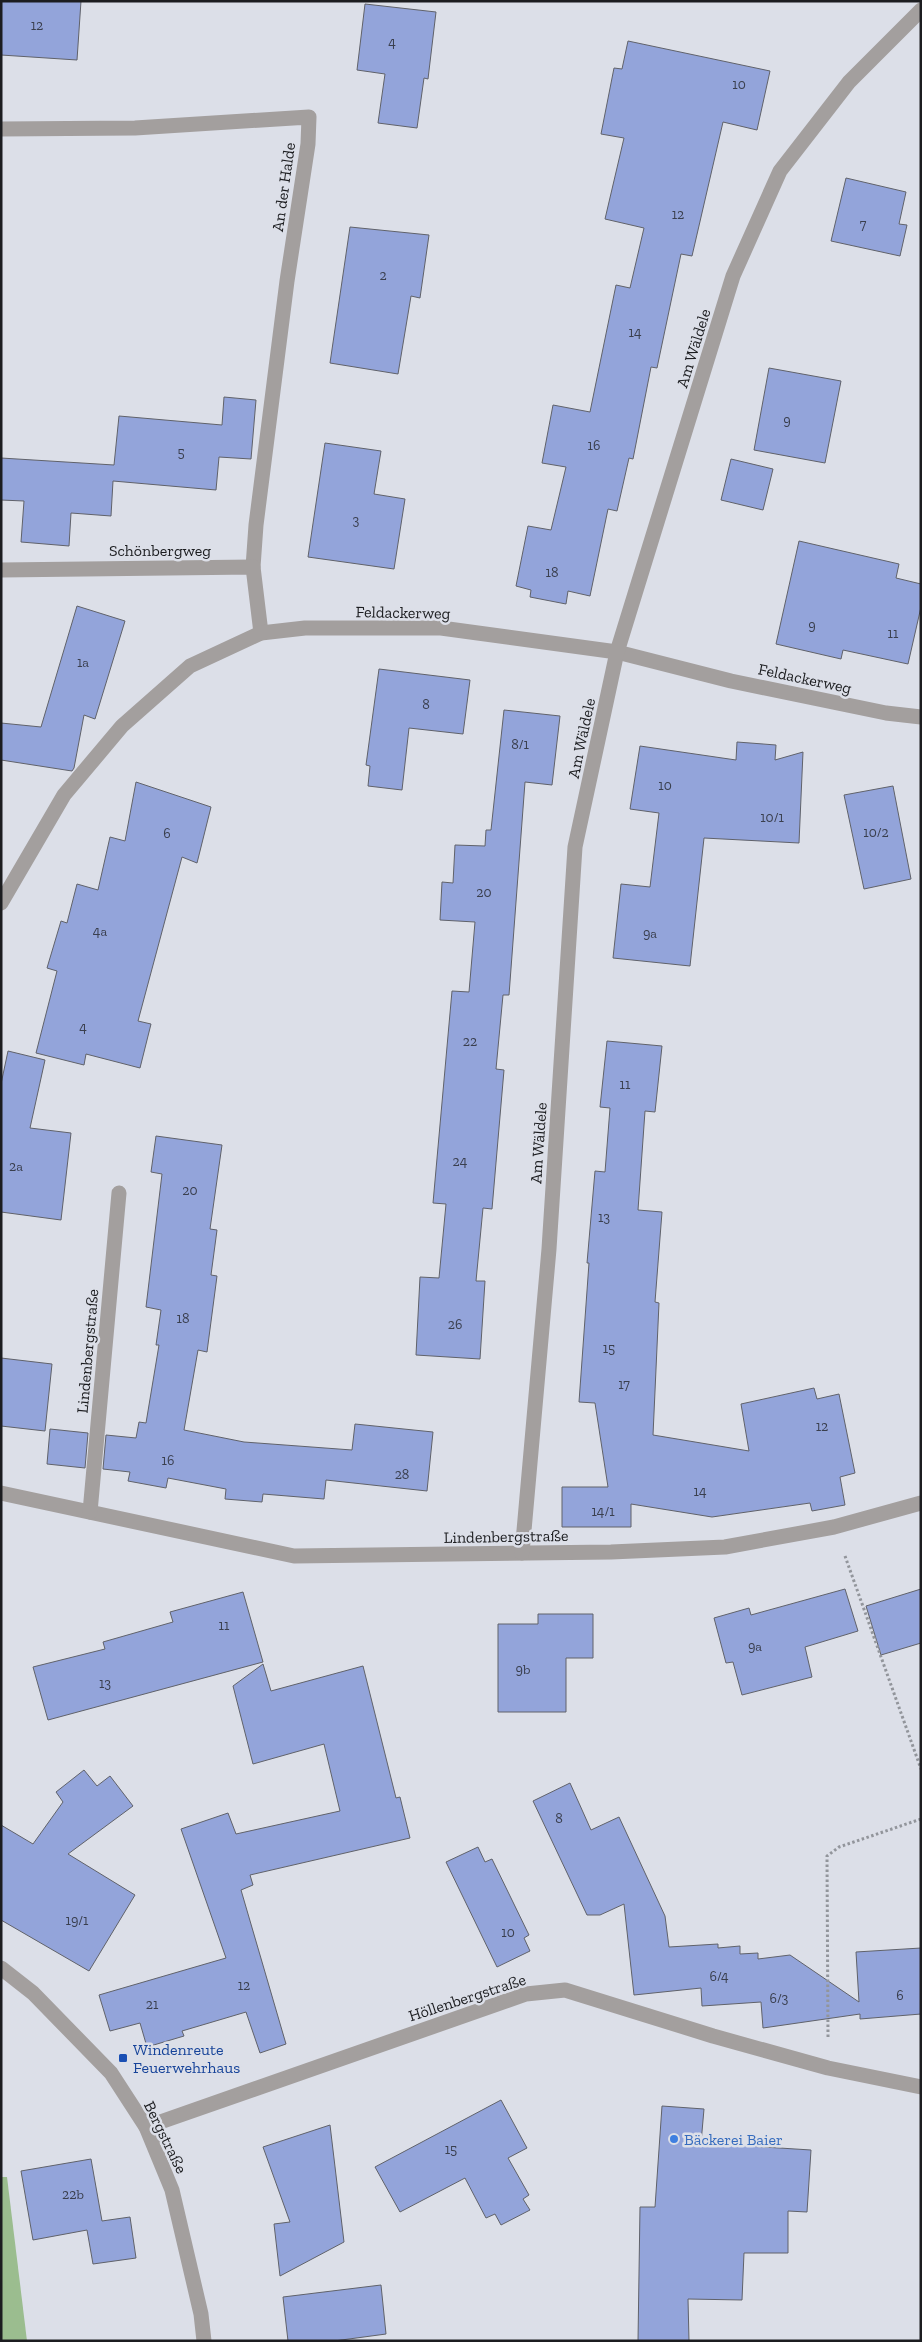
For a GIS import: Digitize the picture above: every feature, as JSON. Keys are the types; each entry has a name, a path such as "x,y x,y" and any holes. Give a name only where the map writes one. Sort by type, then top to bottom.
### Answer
{"street":[{"name":"Am Wäldele","path":"522,1553 549,1249 575,847 617,652 734,276 780,172 849,82 921,10"},
{"name":"An der Halde","path":"1,129 135,128 309,117 308,144 287,281 256,525 253,567"},
{"name":"Schönbergweg","path":"1,570 253,567"},
{"path":"253,567 261,633"},
{"name":"Feldackerweg","path":"1,903 64,795 122,726 190,666 261,633 305,628 441,628 617,652 731,681 886,713 921,718"},
{"name":"Lindenbergstraße","path":"90,1512 119,1193"},
{"name":"Lindenbergstraße","path":"1,1493 294,1556 612,1552 725,1547 834,1527 921,1503"},
{"name":"Bergstraße","path":"1,1968 33,1993 111,2073 146,2127 172,2190 201,2314 204,2341"},
{"name":"Höllenbergstraße","path":"146,2127 526,1994 564,1990 713,2036 828,2068 921,2087"}],"path":[{"path":"834,1527 921,1769"},
{"path":"828,2068 827,1856 839,1847 921,1819"}],"green space":[{"path":"1,2177 7,2177 27,2341 1,2341"}],"building":[{"path":"1,1 81,1 77,60 1,55"},
{"path":"365,4 436,12 428,79 424,78 417,128 378,123 385,74 357,70"},
{"path":"628,41 770,71 757,130 723,122 692,256 681,254 657,368 651,367 633,459 629,458 617,511 608,509 590,596 568,591 566,604 530,597 531,590 516,586 528,526 551,530 566,467 542,463 553,405 590,412 616,285 630,288 644,228 605,219 624,138 601,134 614,68 622,69"},
{"path":"846,178 906,192 899,224 907,225 900,256 831,241"},
{"path":"350,227 429,235 420,298 411,296 398,374 330,363"},
{"path":"769,368 841,381 825,463 754,450"},
{"path":"224,397 256,400 251,459 219,457 216,490 113,481 111,516 71,513 69,546 21,542 24,501 1,500 1,458 114,465 119,416 222,425"},
{"path":"325,443 381,451 374,494 405,499 394,569 308,557"},
{"path":"731,459 773,469 763,510 721,500"},
{"path":"799,541 899,564 896,578 921,584 921,607 908,664 843,650 841,659 776,644"},
{"path":"77,606 125,621 95,719 84,715 74,768 72,771 1,760 1,723 41,727"},
{"path":"379,669 470,680 463,734 409,728 402,790 368,786 370,766 366,765"},
{"path":"504,710 560,716 552,785 525,782 509,995 503,995 496,1069 504,1070 492,1209 483,1208 476,1281 485,1281 480,1359 416,1355 420,1277 439,1278 446,1204 433,1203 452,991 469,992 475,922 440,920 442,882 453,883 455,845 485,846 486,830 491,830"},
{"path":"737,742 776,745 775,760 803,752 799,843 704,838 690,966 613,958 621,884 650,887 659,813 630,809 640,746 736,760"},
{"path":"136,782 211,807 197,863 182,857 138,1021 151,1024 140,1068 86,1054 84,1065 36,1053 57,971 47,968 61,921 67,923 77,884 98,890 110,837 125,841"},
{"path":"893,786 911,879 864,889 844,795"},
{"path":"607,1041 662,1046 655,1112 645,1111 638,1210 662,1212 655,1302 659,1303 653,1435 749,1451 741,1404 814,1388 817,1399 839,1394 855,1473 840,1477 845,1505 812,1511 810,1503 712,1517 631,1504 631,1527 562,1527 562,1487 608,1487 595,1403 579,1402 589,1263 587,1263 595,1171 605,1172 610,1108 600,1107"},
{"path":"8,1051 45,1060 30,1128 71,1133 61,1220 1,1212 1,1084"},
{"path":"156,1136 222,1145 210,1229 217,1230 211,1275 217,1276 207,1352 198,1350 184,1430 244,1442 352,1450 355,1424 433,1432 427,1491 326,1480 324,1499 263,1494 262,1502 225,1499 226,1489 168,1478 166,1488 128,1481 130,1472 103,1469 106,1435 136,1438 139,1422 146,1423 159,1345 156,1345 161,1310 146,1307 162,1174 151,1172"},
{"path":"1,1358 52,1364 45,1431 1,1426"},
{"path":"50,1429 88,1433 85,1468 47,1464"},
{"path":"845,1589 858,1631 805,1647 812,1677 742,1695 733,1662 726,1663 714,1618 749,1608 751,1615"},
{"path":"921,1589 921,1643 881,1655 866,1606"},
{"path":"243,1592 263,1662 48,1720 33,1667 105,1649 103,1642 173,1622 170,1612"},
{"path":"538,1614 593,1614 593,1658 566,1658 566,1712 498,1712 498,1624 538,1624"},
{"path":"263,1664 271,1691 363,1666 396,1798 400,1797 410,1838 250,1875 253,1885 241,1890 286,2044 260,2053 246,2012 182,2031 184,2036 147,2047 140,2023 110,2031 99,1995 226,1958 181,1829 228,1813 236,1834 340,1811 324,1744 253,1764 233,1686"},
{"path":"84,1770 97,1786 110,1776 133,1806 68,1854 135,1895 89,1971 1,1920 1,1825 33,1844 63,1802 56,1792"},
{"path":"570,1783 591,1830 619,1817 665,1916 669,1947 718,1944 718,1948 740,1946 740,1954 758,1953 758,1959 790,1955 859,2002 856,1952 921,1948 921,2014 860,2019 860,2014 763,2028 761,2002 702,2006 701,1988 634,1995 624,1904 600,1915 587,1915 533,1801"},
{"path":"478,1847 485,1862 492,1859 529,1935 524,1938 530,1951 497,1967 446,1862"},
{"path":"501,2100 527,2148 508,2158 529,2195 523,2199 530,2210 501,2225 495,2214 486,2218 465,2178 400,2212 375,2167"},
{"path":"662,2106 704,2109 701,2143 811,2150 807,2212 788,2211 788,2253 744,2253 742,2300 688,2299 689,2341 638,2341 640,2207 655,2207"},
{"path":"330,2125 344,2242 280,2276 274,2224 290,2222 263,2147"},
{"path":"91,2159 102,2221 130,2217 136,2258 93,2264 87,2230 33,2240 21,2171"},
{"path":"381,2285 386,2334 334,2341 288,2341 283,2297"}],"place":[{"name":"Windenreute Feuerwehrhaus","path":"123,2058"},
{"name":"Bäckerei Baier","path":"674,2139"}]}
